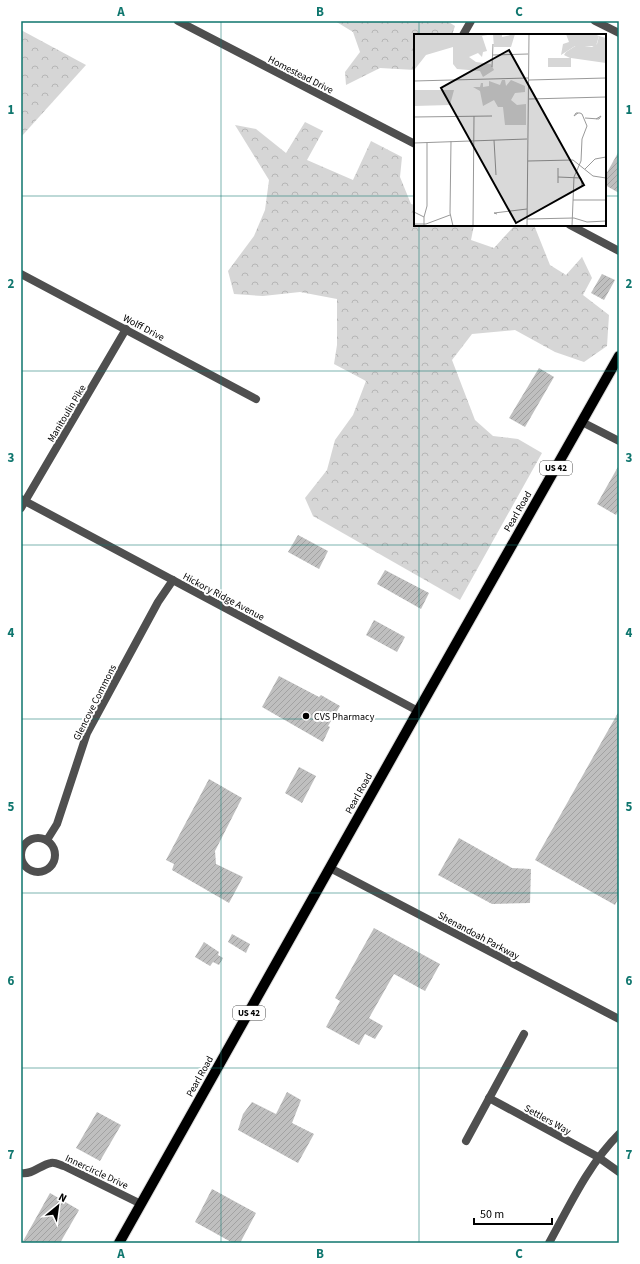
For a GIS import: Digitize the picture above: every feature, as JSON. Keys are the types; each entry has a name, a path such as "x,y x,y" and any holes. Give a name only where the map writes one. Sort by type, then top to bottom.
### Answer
{"main road":[{"name":"Pearl Road","path":"119,1243 619,356"}],"street":[{"name":"Homestead Drive","path":"178,21 414,143"},
{"path":"463,34 470,21"},
{"path":"595,21 619,33"},
{"path":"572,226 619,250"},
{"name":"Wolff Drive","path":"21,274 256,399"},
{"name":"Manitoulin Pike","path":"22,503 126,329"},
{"path":"582,422 619,441"},
{"name":"Hickory Ridge Avenue","path":"22,503 173,580 418,711"},
{"name":"Glencove Commons","path":"47,840 57,824 87,733 158,602 173,580"},
{"path":"36,838 47,840 54,848 55,859 53,864 39,872 33,871 28,868 22,859 21,853 26,843 31,839 36,838"},
{"name":"Shenandoah Parkway","path":"330,868 619,1019"},
{"path":"466,1141 524,1034"},
{"name":"Settlers Way","path":"489,1098 598,1157 619,1172"},
{"path":"549,1243 582,1182 598,1157 619,1134"},
{"name":"Innercircle Drive","path":"21,1173 34,1172 42,1166 55,1163 141,1204"}],"green space":[{"path":"335,21 447,21 455,26 452,34 414,34 414,70 380,68 346,85 345,72 360,52 353,32"},
{"path":"21,30 86,65 21,137"},
{"path":"305,122 323,131 307,160 353,180 371,141 402,157 400,177 411,204 414,205 414,226 474,226 471,240 494,248 514,226 534,226 550,265 566,275 582,257 592,278 583,295 609,315 607,346 584,362 555,352 515,330 472,334 452,360 475,420 493,436 518,439 542,453 460,600 313,516 305,498 327,470 335,440 353,415 366,381 334,364 337,345 337,299 300,292 263,296 234,294 228,271 254,236 265,210 269,180 235,125 256,129 286,153"}],"building":[{"path":"619,151 619,193 606,186 606,174"},
{"path":"602,274 615,280 604,300 591,293"},
{"path":"539,368 554,377 525,427 509,418"},
{"path":"619,465 619,509 616,515 597,504"},
{"path":"298,535 328,551 319,569 288,552"},
{"path":"385,570 429,593 421,609 377,584"},
{"path":"374,620 405,637 397,652 366,635"},
{"name":"CVS Pharmacy","path":"279,676 319,697 321,695 340,706 328,726 330,727 323,742 262,707"},
{"path":"619,711 619,897 615,905 535,860"},
{"path":"299,767 316,776 302,803 285,793"},
{"path":"209,779 242,798 215,851 216,864 243,877 229,903 172,870 174,864 166,860"},
{"path":"459,838 512,868 531,869 530,903 492,904 438,875"},
{"path":"374,928 440,964 425,991 394,974 369,1018 383,1026 375,1039 365,1034 359,1045 326,1027 340,1001 335,998"},
{"path":"232,934 250,944 246,953 228,942"},
{"path":"204,942 219,952 218,955 223,958 219,965 213,962 210,966 195,957"},
{"path":"287,1092 301,1100 292,1123 314,1134 298,1163 238,1130 243,1114 252,1102 276,1114"},
{"path":"97,1112 121,1125 100,1161 76,1148"},
{"path":"212,1189 256,1213 240,1243 233,1243 195,1222"},
{"path":"50,1193 79,1210 60,1243 22,1243"}],"place":[{"name":"CVS Pharmacy","path":"306,716"}]}
